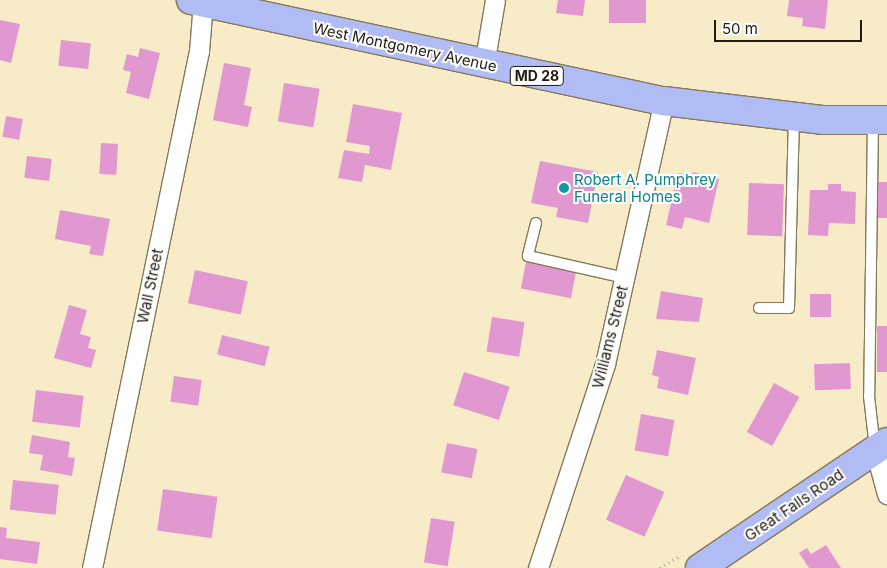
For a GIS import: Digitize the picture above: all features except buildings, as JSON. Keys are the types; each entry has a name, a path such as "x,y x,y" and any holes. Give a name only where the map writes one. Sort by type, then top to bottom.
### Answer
{"main road":[{"name":"West Montgomery Avenue","path":"197,1 484,65 664,101 794,116 880,120"},
{"name":"Great Falls Road","path":"700,568 881,446"}],"street":[{"path":"484,65 495,0"},
{"name":"Wall Street","path":"92,568 199,52 197,1"},
{"name":"Williams Street","path":"538,568 605,364 664,101"},
{"path":"881,446 887,494"}],"lane":[{"path":"759,308 789,308 794,116"},
{"path":"880,120 869,396 881,446"},
{"path":"536,223 528,256 625,278"}],"place":[{"name":"Robert A. Pumphrey Funeral Homes","path":"564,188"}]}
